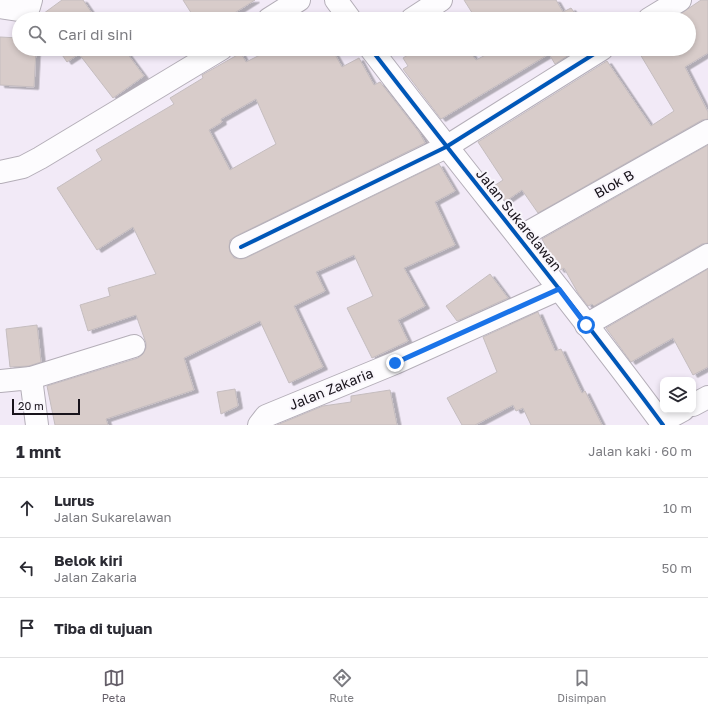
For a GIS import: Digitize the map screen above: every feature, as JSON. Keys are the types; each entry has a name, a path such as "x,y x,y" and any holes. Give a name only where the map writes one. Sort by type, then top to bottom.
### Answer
{"street":[{"path":"0,7 25,11 30,7 31,0"},
{"path":"280,12 299,0"},
{"path":"336,0 345,12"},
{"path":"423,12 441,0"},
{"path":"660,12 680,0"},
{"path":"0,172 23,167 40,158 209,56"},
{"name":"Jalan Sukarelawan","path":"376,56 446,147 520,237 662,424"},
{"path":"241,247 446,147 591,56"},
{"name":"Blok B","path":"520,237 708,131"},
{"path":"586,325 708,256"},
{"name":"Jalan Zakaria","path":"259,425 266,416 395,363 559,289"},
{"path":"0,382 31,378 134,346"},
{"path":"31,378 37,425"},
{"path":"696,403 708,396"},
{"path":"662,424 678,413"}],"building":[{"path":"62,0 83,0 91,12 46,12"},
{"path":"183,0 255,0 236,12 191,12"},
{"path":"464,0 556,0 563,12 472,12"},
{"path":"701,0 708,0 708,53 685,67 708,112 708,119 702,120 538,213 522,190 506,201 494,186 503,180 478,142 607,61 651,126 674,111 641,56 696,56 696,12 683,12"},
{"path":"571,8 574,12 563,12"},
{"path":"0,37 12,38 12,56 36,56 34,87 0,85"},
{"path":"63,56 76,56 67,62"},
{"path":"81,56 129,56 144,76 113,98"},
{"path":"236,56 243,56 246,62 258,56 336,56 342,67 359,58 374,85 380,82 419,132 425,143 236,236 230,240 229,247 234,258 246,258 439,164 455,191 435,202 455,245 404,268 425,306 398,320 408,341 372,358 347,308 373,296 354,255 316,272 325,291 294,306 323,367 289,383 260,321 184,358 194,390 106,419 108,425 55,425 47,386 138,358 143,354 146,348 146,343 136,315 88,331 80,305 110,296 108,288 156,274 133,227 97,250 57,188 102,160 96,150 174,104 170,98 203,78 202,75","holes":["256,99 276,144 230,170 209,130 222,122 221,119"]},
{"path":"406,56 473,56 476,60 484,56 546,56 441,119 403,69 408,66 403,58"},
{"path":"550,56 567,56 555,64"},
{"path":"708,145 708,243 702,244 594,306 592,304 588,306 578,293 564,268 560,270 554,262 542,239"},
{"path":"708,269 708,367 693,375 673,338 631,362 606,328"},
{"path":"490,274 508,298 457,321 446,306"},
{"path":"538,312 555,351 561,349 582,393 585,391 602,425 531,425 523,408 516,411 513,405 475,425 462,425 447,398 497,372 483,337"},
{"path":"37,325 41,362 29,366 10,367 6,329"},
{"path":"235,389 238,406 221,414 217,392"},
{"path":"390,390 397,425 277,425 323,406 351,402 351,396"}],"cycle path":[{"path":"376,56 591,330 663,425"},
{"path":"241,247 446,147 591,56"}],"route":[{"path":"395,363 559,289 586,325"}]}
